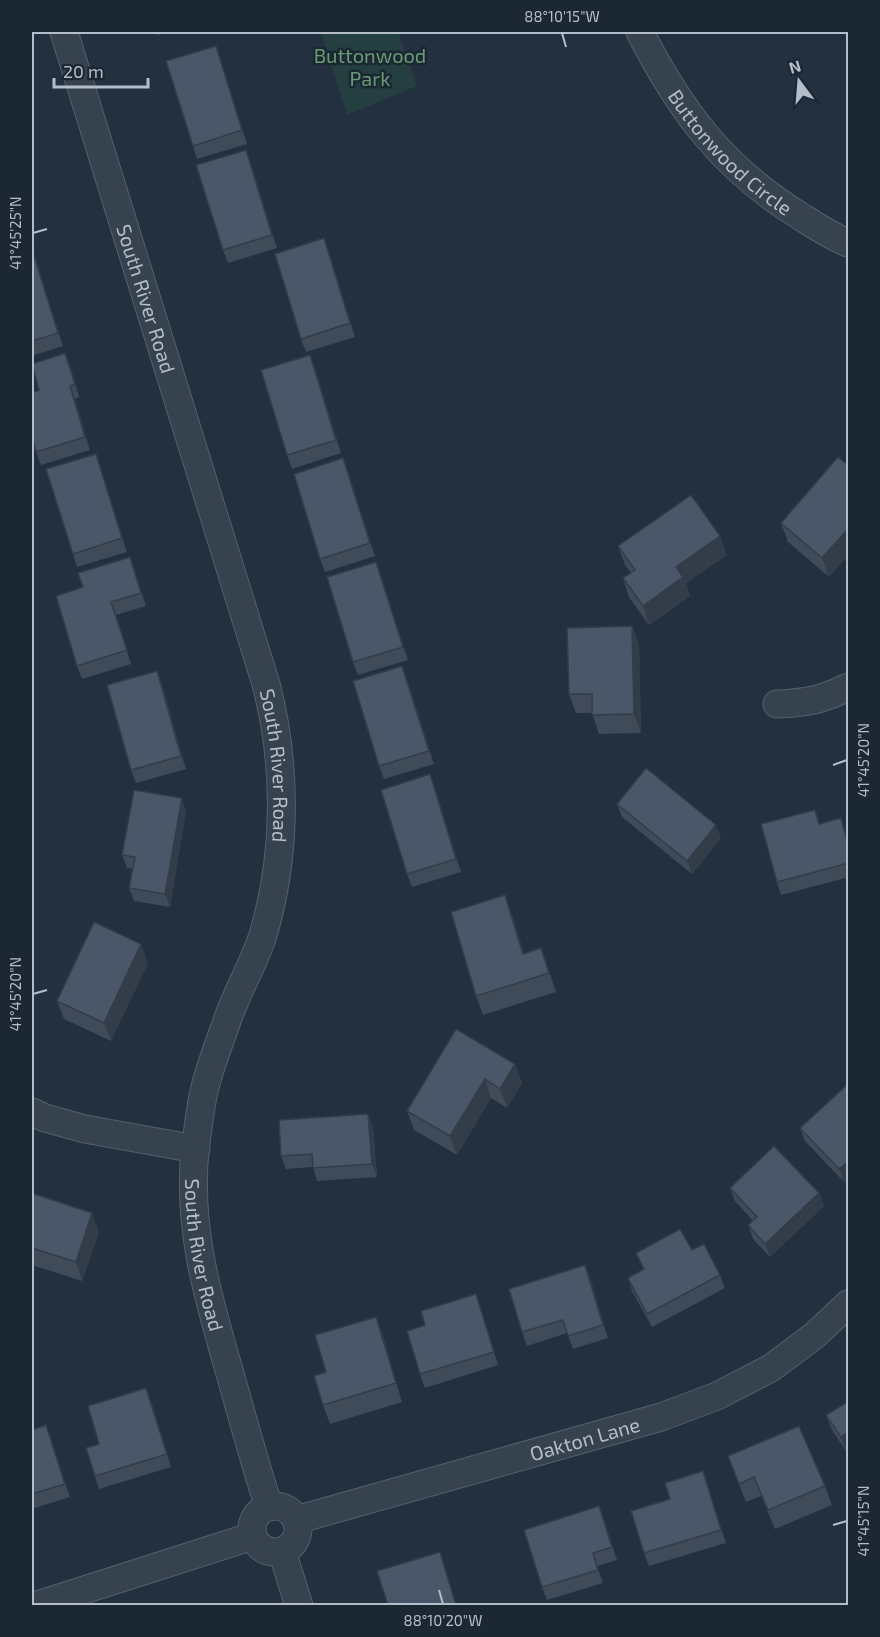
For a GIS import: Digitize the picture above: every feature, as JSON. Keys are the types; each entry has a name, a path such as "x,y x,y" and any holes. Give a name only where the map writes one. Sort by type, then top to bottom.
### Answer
{"street":[{"name":"South River Road","path":"64,32 273,712 281,774 282,806 273,892 263,936 228,1018 205,1088 195,1149 193,1192 201,1266 210,1305 269,1507"},
{"name":"Buttonwood Circle","path":"640,32 677,98 709,140 739,171 784,206 836,238 849,243"},
{"path":"777,704 803,703 829,696 849,687"},
{"path":"32,1112 85,1130 195,1149"},
{"name":"Oakton Lane","path":"296,1520 661,1417 717,1396 771,1368 815,1335 849,1304"},
{"path":"269,1507 282,1507 288,1510 296,1520 298,1528 294,1542 282,1551 275,1552 261,1548 253,1536 254,1521 262,1511 269,1507"},
{"path":"34,1605 253,1536"},
{"path":"282,1551 299,1605"}],"green space":[{"name":"Buttonwood Park","path":"321,32 398,32 417,86 347,115"}],"building":[{"path":"216,46 242,130 193,146 166,61"},
{"path":"246,150 272,235 223,250 196,165"},
{"path":"324,238 350,323 301,339 275,254"},
{"path":"32,249 58,333 32,341"},
{"path":"65,353 75,384 70,386 85,437 36,452 32,436 32,393 39,390 32,364"},
{"path":"310,355 336,440 287,455 261,370"},
{"path":"96,454 122,538 73,554 46,469"},
{"path":"838,457 849,466 849,528 822,558 781,523"},
{"path":"343,458 370,543 320,559 294,474"},
{"path":"691,495 720,536 676,567 683,577 643,606 623,578 635,570 618,546"},
{"path":"130,557 141,593 111,602 127,650 77,666 56,596 83,587 78,573"},
{"path":"376,562 403,647 353,662 327,577"},
{"path":"632,626 634,714 592,715 592,694 569,694 567,628"},
{"path":"402,666 429,751 379,766 353,681"},
{"path":"157,671 181,756 131,770 107,685"},
{"path":"646,768 716,825 687,861 617,804"},
{"path":"430,774 456,859 407,874 381,790"},
{"path":"134,790 182,798 165,894 129,888 135,857 122,855"},
{"path":"815,810 819,824 841,818 849,848 849,863 777,882 761,824"},
{"path":"505,895 523,954 541,948 549,973 476,996 451,912"},
{"path":"94,922 141,944 104,1023 57,1001"},
{"path":"456,1029 515,1064 500,1089 485,1079 450,1136 407,1111"},
{"path":"849,1083 849,1161 839,1169 800,1128"},
{"path":"368,1114 372,1164 313,1168 312,1154 281,1156 279,1120"},
{"path":"774,1146 819,1193 765,1244 748,1225 757,1217 730,1188"},
{"path":"32,1193 92,1213 76,1262 32,1248"},
{"path":"680,1229 692,1250 704,1244 720,1275 647,1314 628,1278 644,1269 636,1253"},
{"path":"585,1265 603,1325 568,1336 563,1320 522,1332 509,1289"},
{"path":"476,1294 494,1352 420,1374 407,1331 425,1325 421,1311"},
{"path":"376,1317 396,1383 323,1405 314,1376 326,1372 315,1335"},
{"path":"146,1388 167,1454 95,1476 86,1448 99,1444 88,1406"},
{"path":"849,1401 849,1432 841,1437 826,1415"},
{"path":"46,1425 65,1484 32,1494 32,1430"},
{"path":"799,1426 825,1486 768,1510 754,1477 739,1484 728,1456"},
{"path":"703,1471 721,1530 644,1553 631,1511 670,1499 665,1483"},
{"path":"599,1506 612,1547 593,1553 598,1570 542,1587 524,1530"},
{"path":"440,1552 456,1605 388,1605 377,1571"}]}
